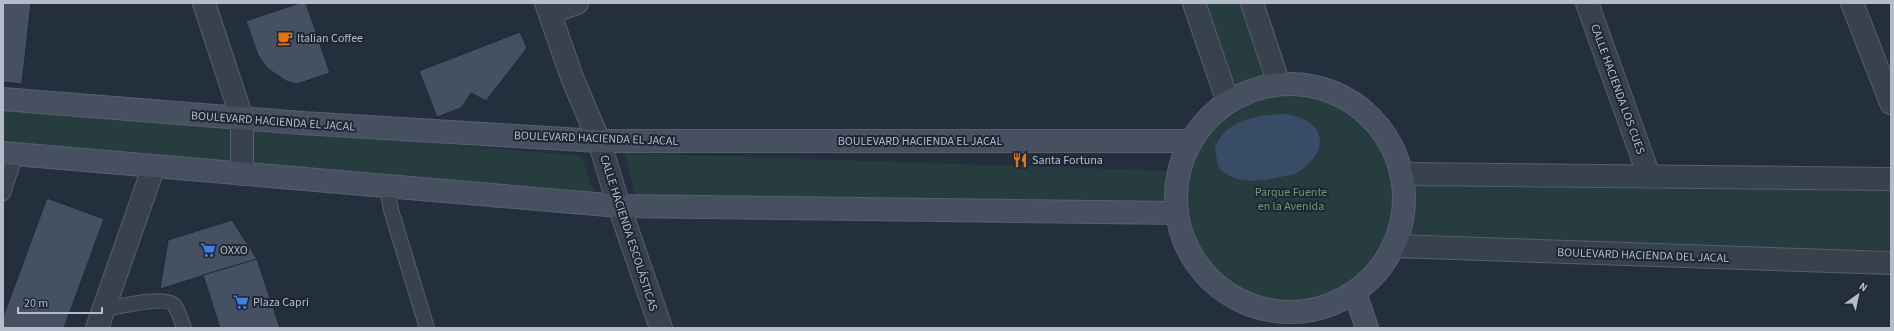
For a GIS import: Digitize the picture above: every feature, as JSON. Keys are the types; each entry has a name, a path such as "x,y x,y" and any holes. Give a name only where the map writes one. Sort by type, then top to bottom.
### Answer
{"main road":[{"path":"1279,84 1303,85 1326,90 1341,96 1361,109 1378,125 1395,152 1402,174 1405,196 1402,226 1394,246 1378,272 1355,293 1305,320 1253,306 1237,299 1217,285 1204,273 1190,252 1180,229 1177,213 1176,194 1178,176 1191,141 1202,125 1228,102 1252,90 1279,84"},
{"name":"BOULEVARD HACIENDA EL JACAL","path":"3,99 242,118 599,141 1191,141"},
{"path":"10,154 619,206 1177,213"},
{"path":"1355,293 1367,328"}],"street":[{"path":"204,3 242,118 242,174"},
{"path":"548,8 577,3"},
{"path":"1194,3 1228,102"},
{"path":"1252,3 1279,84"},
{"name":"CALLE HACIENDA LOS CUES","path":"1587,3 1649,176"},
{"path":"1852,3 1891,104"},
{"name":"CALLE HACIENDA ESCOLÁSTICAS","path":"548,8 573,80 599,141 619,206 661,328"},
{"path":"100,318 154,166"},
{"path":"1402,174 1891,179"},
{"name":"BOULEVARD HACIENDA DEL JACAL","path":"1394,246 1891,263"}],"lane":[{"path":"3,193 10,154"},
{"path":"387,187 391,210 427,328"},
{"path":"100,318 158,301 167,301 174,305 184,328"}],"green space":[{"path":"1199,3 1244,3 1273,78 1235,94"},
{"name":"Parque Fuente en la Avenida","path":"1291,84 1324,89 1345,98 1363,110 1379,126 1391,144 1400,165 1405,198 1400,231 1391,252 1379,270 1363,286 1345,298 1324,307 1291,312 1258,307 1237,298 1219,286 1203,270 1191,252 1182,231 1177,198 1182,165 1191,144 1203,126 1219,110 1237,98 1258,89"},
{"path":"3,109 231,128 233,165 3,145"},
{"path":"252,128 582,156 595,197 252,166"},
{"path":"625,153 1174,171 1169,204 635,194"},
{"path":"1416,180 1891,185 1891,250 1405,240"}],"water":[{"path":"1282,114 1297,117 1309,122 1316,129 1320,137 1319,146 1315,156 1307,165 1295,174 1255,181 1235,178 1226,174 1218,167 1215,147 1227,130 1234,125 1252,118"}],"building":[{"path":"3,3 31,3 22,84 3,82"},
{"name":"Italian Coffee","path":"300,3 306,3 330,73 297,84 286,81 267,68 258,55 246,21"},
{"path":"520,32 527,48 486,101 471,93 461,108 437,117 419,71"},
{"path":"47,198 104,219 64,328 3,328 3,317"},
{"name":"OXXO","path":"232,220 257,259 160,289 168,240"},
{"name":"Plaza Capri","path":"257,259 280,328 220,328 203,275"}],"place":[{"name":"Italian Coffee","path":"285,38"},
{"name":"Santa Fortuna","path":"1020,160"},
{"name":"OXXO","path":"208,250"},
{"name":"Plaza Capri","path":"241,302"}]}
